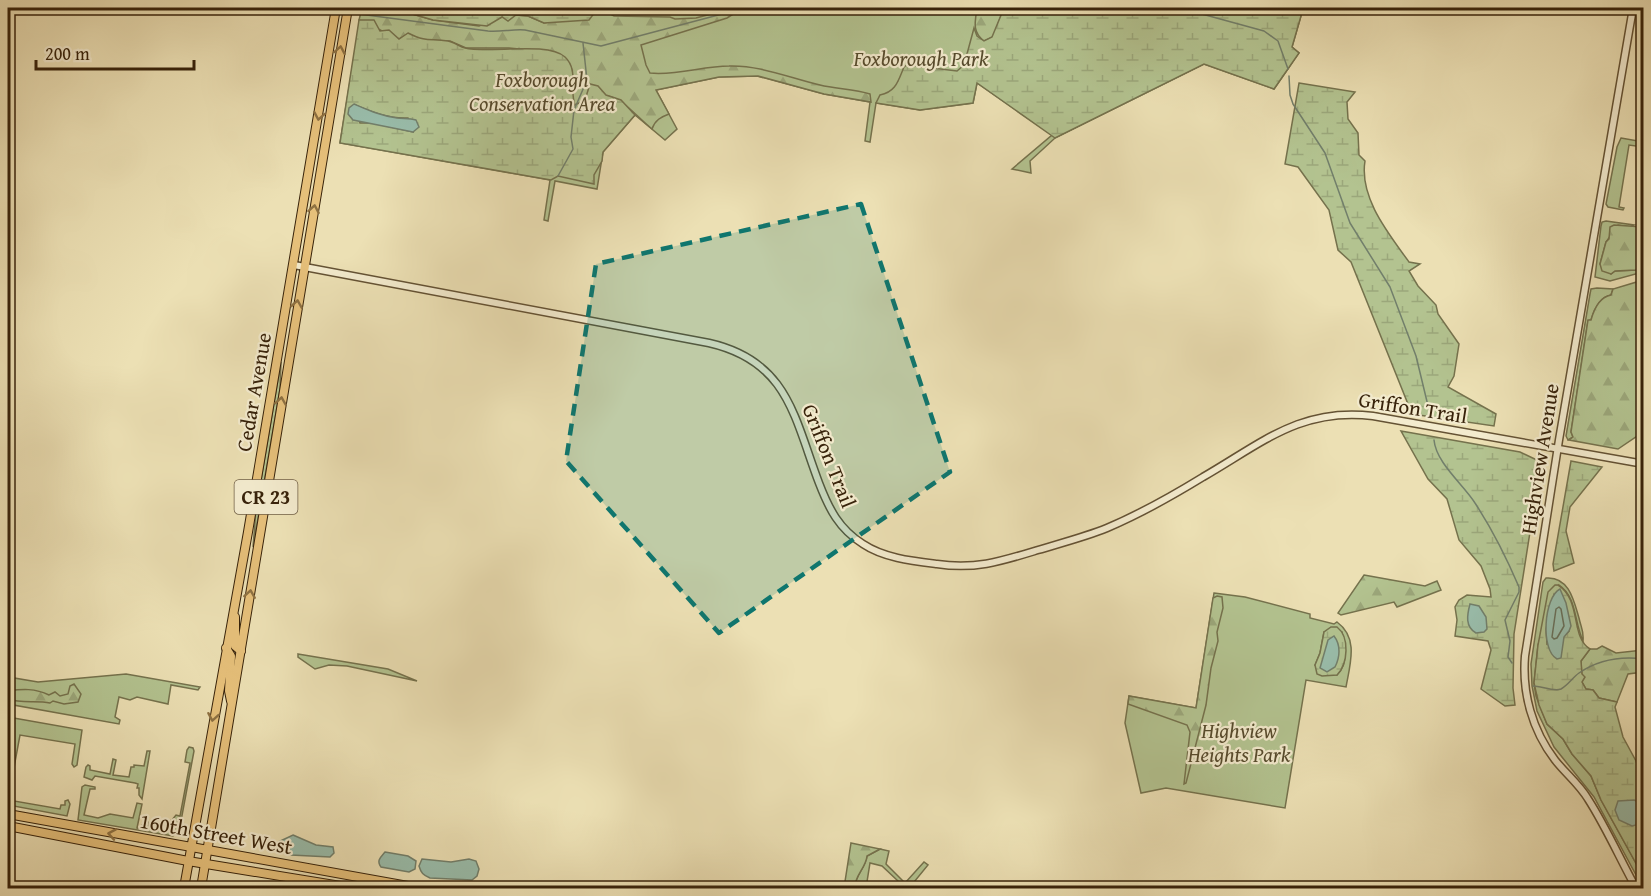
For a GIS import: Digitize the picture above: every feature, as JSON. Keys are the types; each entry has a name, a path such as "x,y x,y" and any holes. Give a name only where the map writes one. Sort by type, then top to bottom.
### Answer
{"main road":[{"name":"Cedar Avenue","path":"184,888 294,265 336,8"},
{"name":"Cedar Avenue","path":"201,888 303,266 348,8"},
{"path":"328,58 332,71 333,93"},
{"path":"234,606 235,643 241,651"},
{"path":"226,648 231,656 229,691 232,706"},
{"name":"160th Street West","path":"8,814 419,888"},
{"name":"160th Street West","path":"8,826 188,861 353,888"}],"street":[{"name":"Highview Avenue","path":"1633,8 1525,656 1526,691 1541,739 1589,801 1636,888"},
{"name":"Griffon Trail","path":"294,265 709,343 735,350 760,364 782,389 791,406 828,507 844,530 880,553 955,567 983,566 1106,528 1173,495 1282,431 1308,419 1355,415 1373,416 1644,464"}],"highlighted area":[{"path":"861,204 950,472 719,633 566,461 596,264"}],"green space":[{"name":"Foxborough Park","path":"362,8 1300,8 1301,16 1292,47 1299,53 1274,89 1204,64 1055,138 1030,161 1031,173 1012,169 1052,135 977,83 973,103 920,110 876,103 870,142 865,141 870,102 824,94 757,76 719,77 656,90 677,129 665,140 635,115 603,152 597,189 555,181 548,221 544,220 550,180 340,143"},
{"path":"362,8 388,12 402,11 433,20 479,26 502,17 516,15 528,16 544,23 605,8 614,16 675,19 696,18 711,14 721,8 743,8 727,18 641,45 650,73 741,66 775,72 820,85 870,94 871,102 824,94 758,76 719,77 656,90 669,114 659,119 652,129 625,105 609,96 588,99 575,106 571,96 574,77 529,50 466,48 450,41 423,41 409,34 399,39 359,20"},
{"path":"364,8 605,8 595,12 589,20 544,23 528,16 516,15 508,21 502,17 487,26 433,20 402,11 388,12"},
{"path":"977,8 1004,8 993,37 984,41 976,30"},
{"path":"1004,8 1300,8 1301,16 1292,47 1299,53 1274,89 1204,64 1055,138 977,83 973,103 920,110 876,103 880,95 893,89 907,65 957,71 964,65 974,28 977,36 984,41 992,37"},
{"name":"Foxborough Conservation Area","path":"359,20 374,20 380,31 389,30 399,39 408,33 420,38 448,41 475,49 532,49 557,52 565,57 572,68 575,105 585,100 590,84 598,86 606,95 621,100 635,115 603,152 602,161 594,175 594,184 558,176 551,180 340,143","holes":["355,105 387,116 408,118 413,132 373,123 360,123"]},
{"path":"1299,83 1355,92 1347,102 1348,119 1358,133 1359,155 1365,161 1364,175 1371,202 1377,215 1409,262 1420,264 1409,271 1418,286 1436,305 1438,314 1459,344 1454,376 1448,387 1496,414 1494,426 1412,414 1351,262 1338,250 1329,210 1298,167 1285,164"},
{"path":"1621,138 1644,142 1643,147 1629,145 1619,207 1624,208 1623,210 1608,207 1606,204 1617,147"},
{"path":"1602,222 1634,225 1630,227 1618,225 1606,242 1600,264 1611,274 1615,271 1636,270 1643,256 1643,272 1610,281 1595,277 1601,226"},
{"path":"1614,225 1643,227 1643,256 1636,270 1615,271 1611,274 1602,271 1600,264 1606,242 1609,239 1610,227"},
{"path":"1640,281 1644,287 1643,432 1618,449 1569,440 1573,437 1571,432 1588,320 1591,320 1598,304 1611,295 1613,289"},
{"path":"1591,289 1613,289 1611,295 1598,304 1591,320 1588,321 1571,432 1573,437 1568,440 1566,436 1590,294"},
{"path":"281,362 280,389 253,547 256,510"},
{"path":"1401,431 1520,452 1541,462 1514,634 1515,705 1505,706 1481,689 1491,650 1488,641 1455,636 1457,620 1455,607 1459,600 1467,595 1491,597 1490,589 1481,566 1459,540 1447,499 1428,479"},
{"path":"1571,461 1602,467 1570,507 1566,531 1574,563 1554,571 1553,564"},
{"path":"1364,575 1425,586 1437,581 1441,590 1397,607 1394,602 1341,615 1338,613"},
{"path":"1546,578 1560,581 1569,591 1582,629 1583,641 1569,596 1559,585 1538,645 1534,683 1536,696 1547,724 1563,739 1572,754 1591,776 1601,800 1643,876 1643,888 1594,797 1554,747 1537,711 1531,664 1543,582"},
{"path":"1558,585 1565,592 1570,600 1580,636 1590,649 1581,661 1582,674 1585,677 1582,682 1586,689 1593,690 1599,698 1617,702 1615,707 1623,737 1636,761 1643,781 1643,876 1601,800 1591,776 1572,754 1563,739 1547,724 1539,705 1534,683 1538,645 1548,592","holes":["1554,595 1569,631 1547,644 1546,629"]},
{"name":"Highview Heights Park","path":"1214,593 1245,597 1310,614 1310,618 1334,624 1337,622 1344,628 1351,644 1351,661 1346,687 1306,680 1285,808 1166,788 1141,793 1125,723 1129,696 1196,708","holes":["1324,632 1342,632 1345,660 1337,675 1315,665"]},
{"path":"1222,597 1223,608 1217,632 1218,641 1211,668 1206,705 1184,784 1190,732 1187,725 1128,704 1129,696 1196,708 1213,598"},
{"path":"1331,627 1337,627 1344,637 1345,658 1337,675 1322,676 1317,674 1315,665 1324,632"},
{"path":"1602,646 1616,653 1643,650 1643,672 1628,674 1617,702 1599,698 1593,690 1586,689 1582,682 1581,661 1590,649"},
{"path":"298,654 388,669 417,681 347,666 329,665 315,669 298,657"},
{"path":"126,674 200,687 198,690 171,685 168,704 137,697 130,700 119,697 115,717 120,720 119,724 8,704 8,677 38,682"},
{"path":"74,684 81,694 78,702 64,704 53,701 50,703 8,699 8,691 18,690 34,690 49,695 55,692 60,696 68,694 70,686"},
{"path":"8,717 82,730 77,765 74,767 72,764 75,744 20,735 8,800"},
{"path":"189,747 194,751 181,821 178,821 179,829 173,836 78,820 82,787 85,785 95,787 95,789 90,789 84,815 98,818 110,814 133,818 137,803 142,804 137,828 141,829 144,822 148,822 148,826 162,828 163,824 172,820 176,815 180,816 190,763 185,762"},
{"path":"147,751 150,751 142,799 139,795 139,788 137,788 138,784 95,776 92,780 84,777 88,765 90,770 110,774 113,759 116,760 113,775 129,777 131,767 144,766"},
{"path":"8,800 60,809 61,805 65,805 65,801 68,800 70,804 67,816 8,805"},
{"path":"851,843 880,849 867,856 856,880 855,888 844,888"},
{"path":"880,849 889,851 886,864 905,883 924,862 928,865 910,887 898,886 898,881 882,866 870,863 866,888 855,888 856,880 867,856"}],"water":[{"path":"354,104 386,116 416,120 419,127 413,132 353,120 348,114 349,108"},
{"path":"1560,589 1571,626 1564,637 1561,658 1557,659 1548,645 1546,624 1550,602"},
{"path":"1470,604 1479,606 1486,617 1487,629 1484,632 1476,633 1468,624"},
{"path":"1334,636 1338,643 1339,655 1335,667 1327,672 1320,668 1328,640"},
{"path":"1618,801 1639,802 1636,825 1632,826 1619,820 1615,810"},
{"path":"293,835 316,845 333,847 334,853 330,857 291,855 277,847 278,842"},
{"path":"385,852 408,856 416,861 415,869 409,872 381,867 379,860"},
{"path":"422,859 451,862 469,859 476,861 479,869 477,876 472,880 430,878 424,875 419,866"}],"waterway":[{"path":"316,8 324,8"},
{"path":"359,14 488,31 525,30 601,46 722,14 729,8"},
{"path":"1180,8 1264,31 1278,41 1288,69"},
{"path":"558,176 573,149 571,137 574,110 587,80 583,43"},
{"path":"1289,76 1293,104 1325,153 1350,223 1390,287 1416,356 1430,414"},
{"path":"1434,440 1445,465 1470,496 1487,523 1519,587 1519,592 1505,620 1510,641 1508,657 1512,663"},
{"path":"1533,686 1558,690 1579,673 1602,662 1627,658 1644,659"}]}
